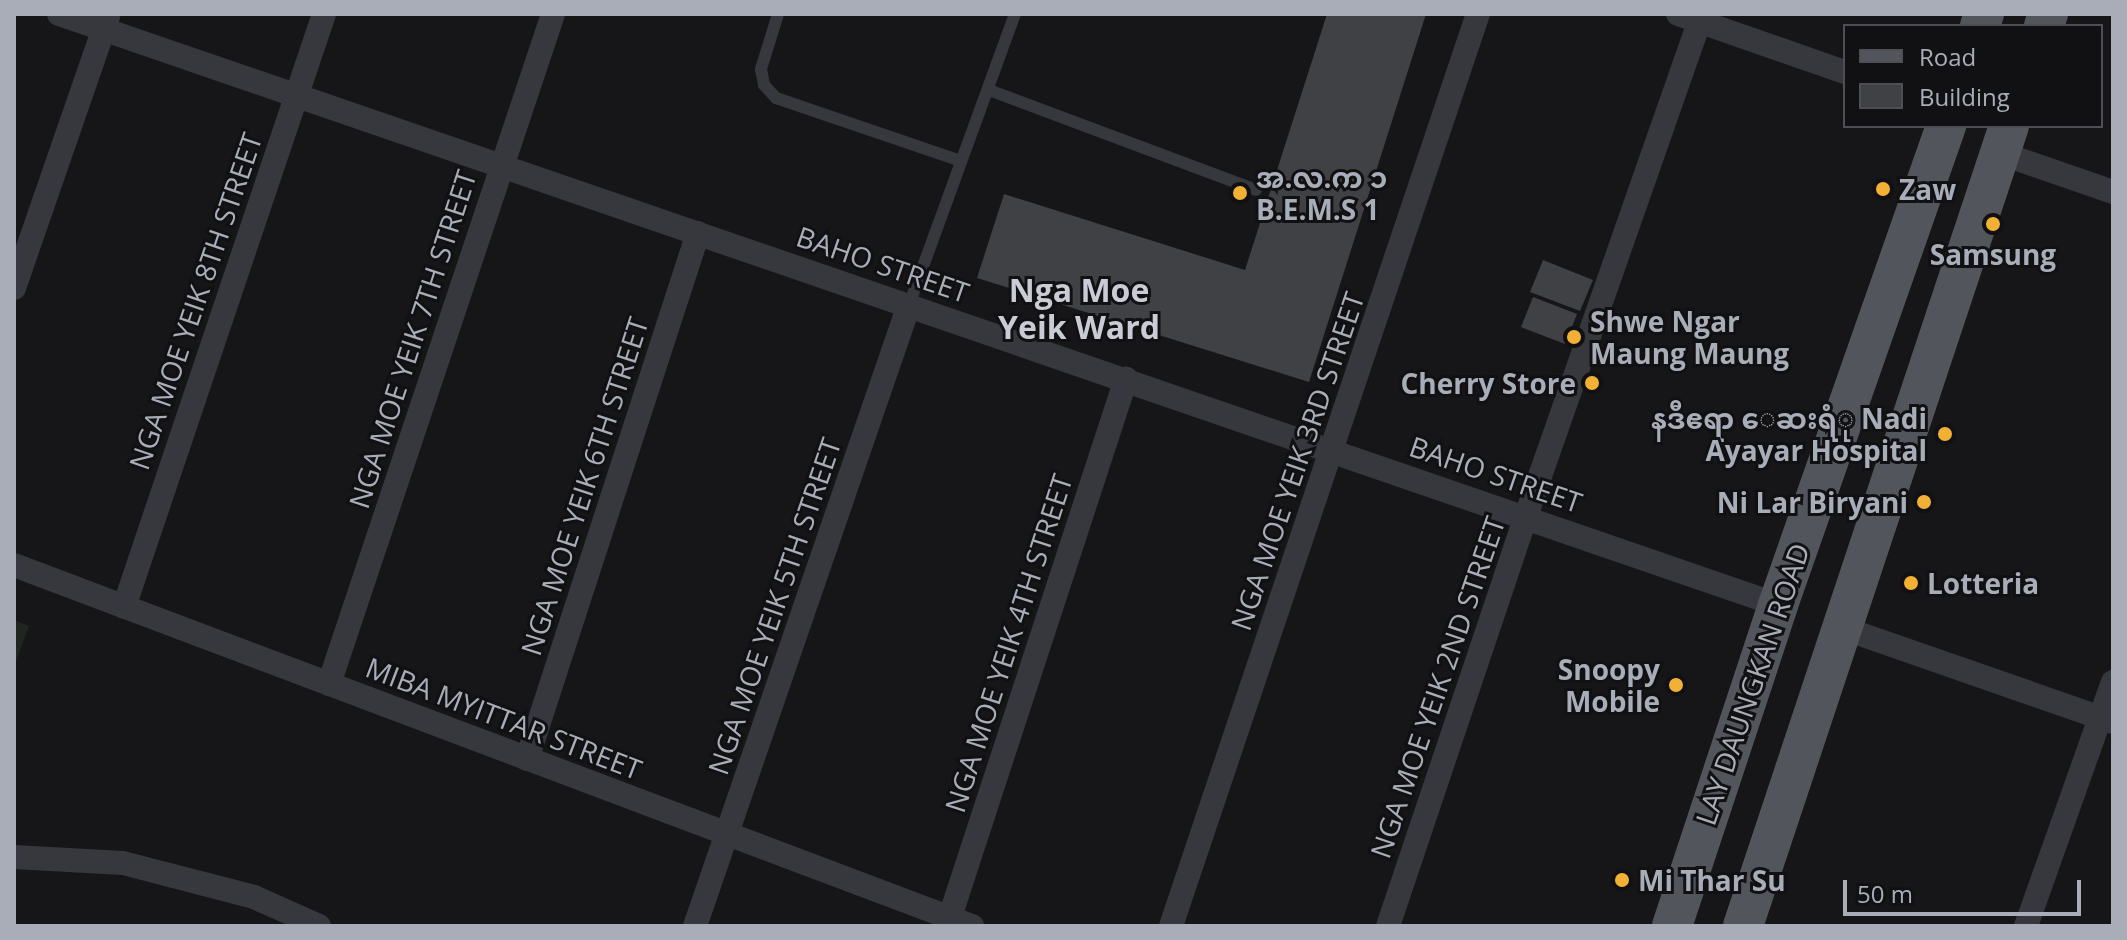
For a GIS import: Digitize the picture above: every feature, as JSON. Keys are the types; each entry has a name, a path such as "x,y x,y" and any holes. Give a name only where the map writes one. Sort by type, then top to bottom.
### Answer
{"main road":[{"name":"LAY DAUNGKAN ROAD","path":"1672,926 1778,605 1945,128"},
{"path":"1743,926 2004,140"},
{"path":"1877,320 1936,340"},
{"path":"1778,605 1840,627"}],"street":[{"name":"BAHO STREET","path":"59,14 106,22 296,96 1778,605"},
{"name":"NGA MOE YEIK 8TH STREET","path":"124,607 324,14"},
{"name":"NGA MOE YEIK 7TH STREET","path":"329,684 553,14"},
{"name":"NGA MOE YEIK 3RD STREET","path":"1171,926 1478,14"},
{"path":"1693,16 1843,71"},
{"name":"NGA MOE YEIK 2ND STREET","path":"1388,926 1693,16"},
{"path":"14,288 106,22"},
{"path":"2004,140 2113,192"},
{"name":"NGA MOE YEIK 6TH STREET","path":"527,759 698,233"},
{"name":"NGA MOE YEIK 5TH STREET","path":"695,926 909,305"},
{"name":"NGA MOE YEIK 4TH STREET","path":"956,923 1126,379"},
{"name":"MIBA MYITTAR STREET","path":"14,565 956,923"},
{"path":"1840,627 2107,720"},
{"path":"2026,926 2107,720 2113,682"},
{"path":"14,857 123,863 254,897 319,926"}],"lane":[{"path":"778,14 761,69 764,85 776,98 961,161"},
{"path":"909,305 1015,14"},
{"path":"989,90 1256,190"}],"shaded area":[{"path":"14,620 29,626 14,667"}],"building":[{"path":"1327,14 1426,14 1309,382 977,278 1004,194 1245,270"},
{"path":"1543,260 1593,280 1580,311 1530,292"},
{"path":"1533,297 1577,314 1565,344 1521,327"}],"place":[{"name":"Zaw","path":"1883,189"},
{"name":"အ.လ.က ၁ B.E.M.S 1","path":"1240,193"},
{"name":"Samsung","path":"1993,224"},
{"name":"Shwe Ngar Maung Maung","path":"1574,337"},
{"name":"Cherry Store","path":"1592,383"},
{"name":"နဒီဧရာ ေဆးရံု Nadi Ayayar Hospital","path":"1945,434"},
{"name":"Ni Lar Biryani","path":"1924,502"},
{"name":"Lotteria","path":"1911,583"},
{"name":"Snoopy Mobile","path":"1676,685"},
{"name":"Mi Thar Su","path":"1622,880"}],"district":[{"name":"Nga Moe Yeik Ward","path":"1079,310"}]}
